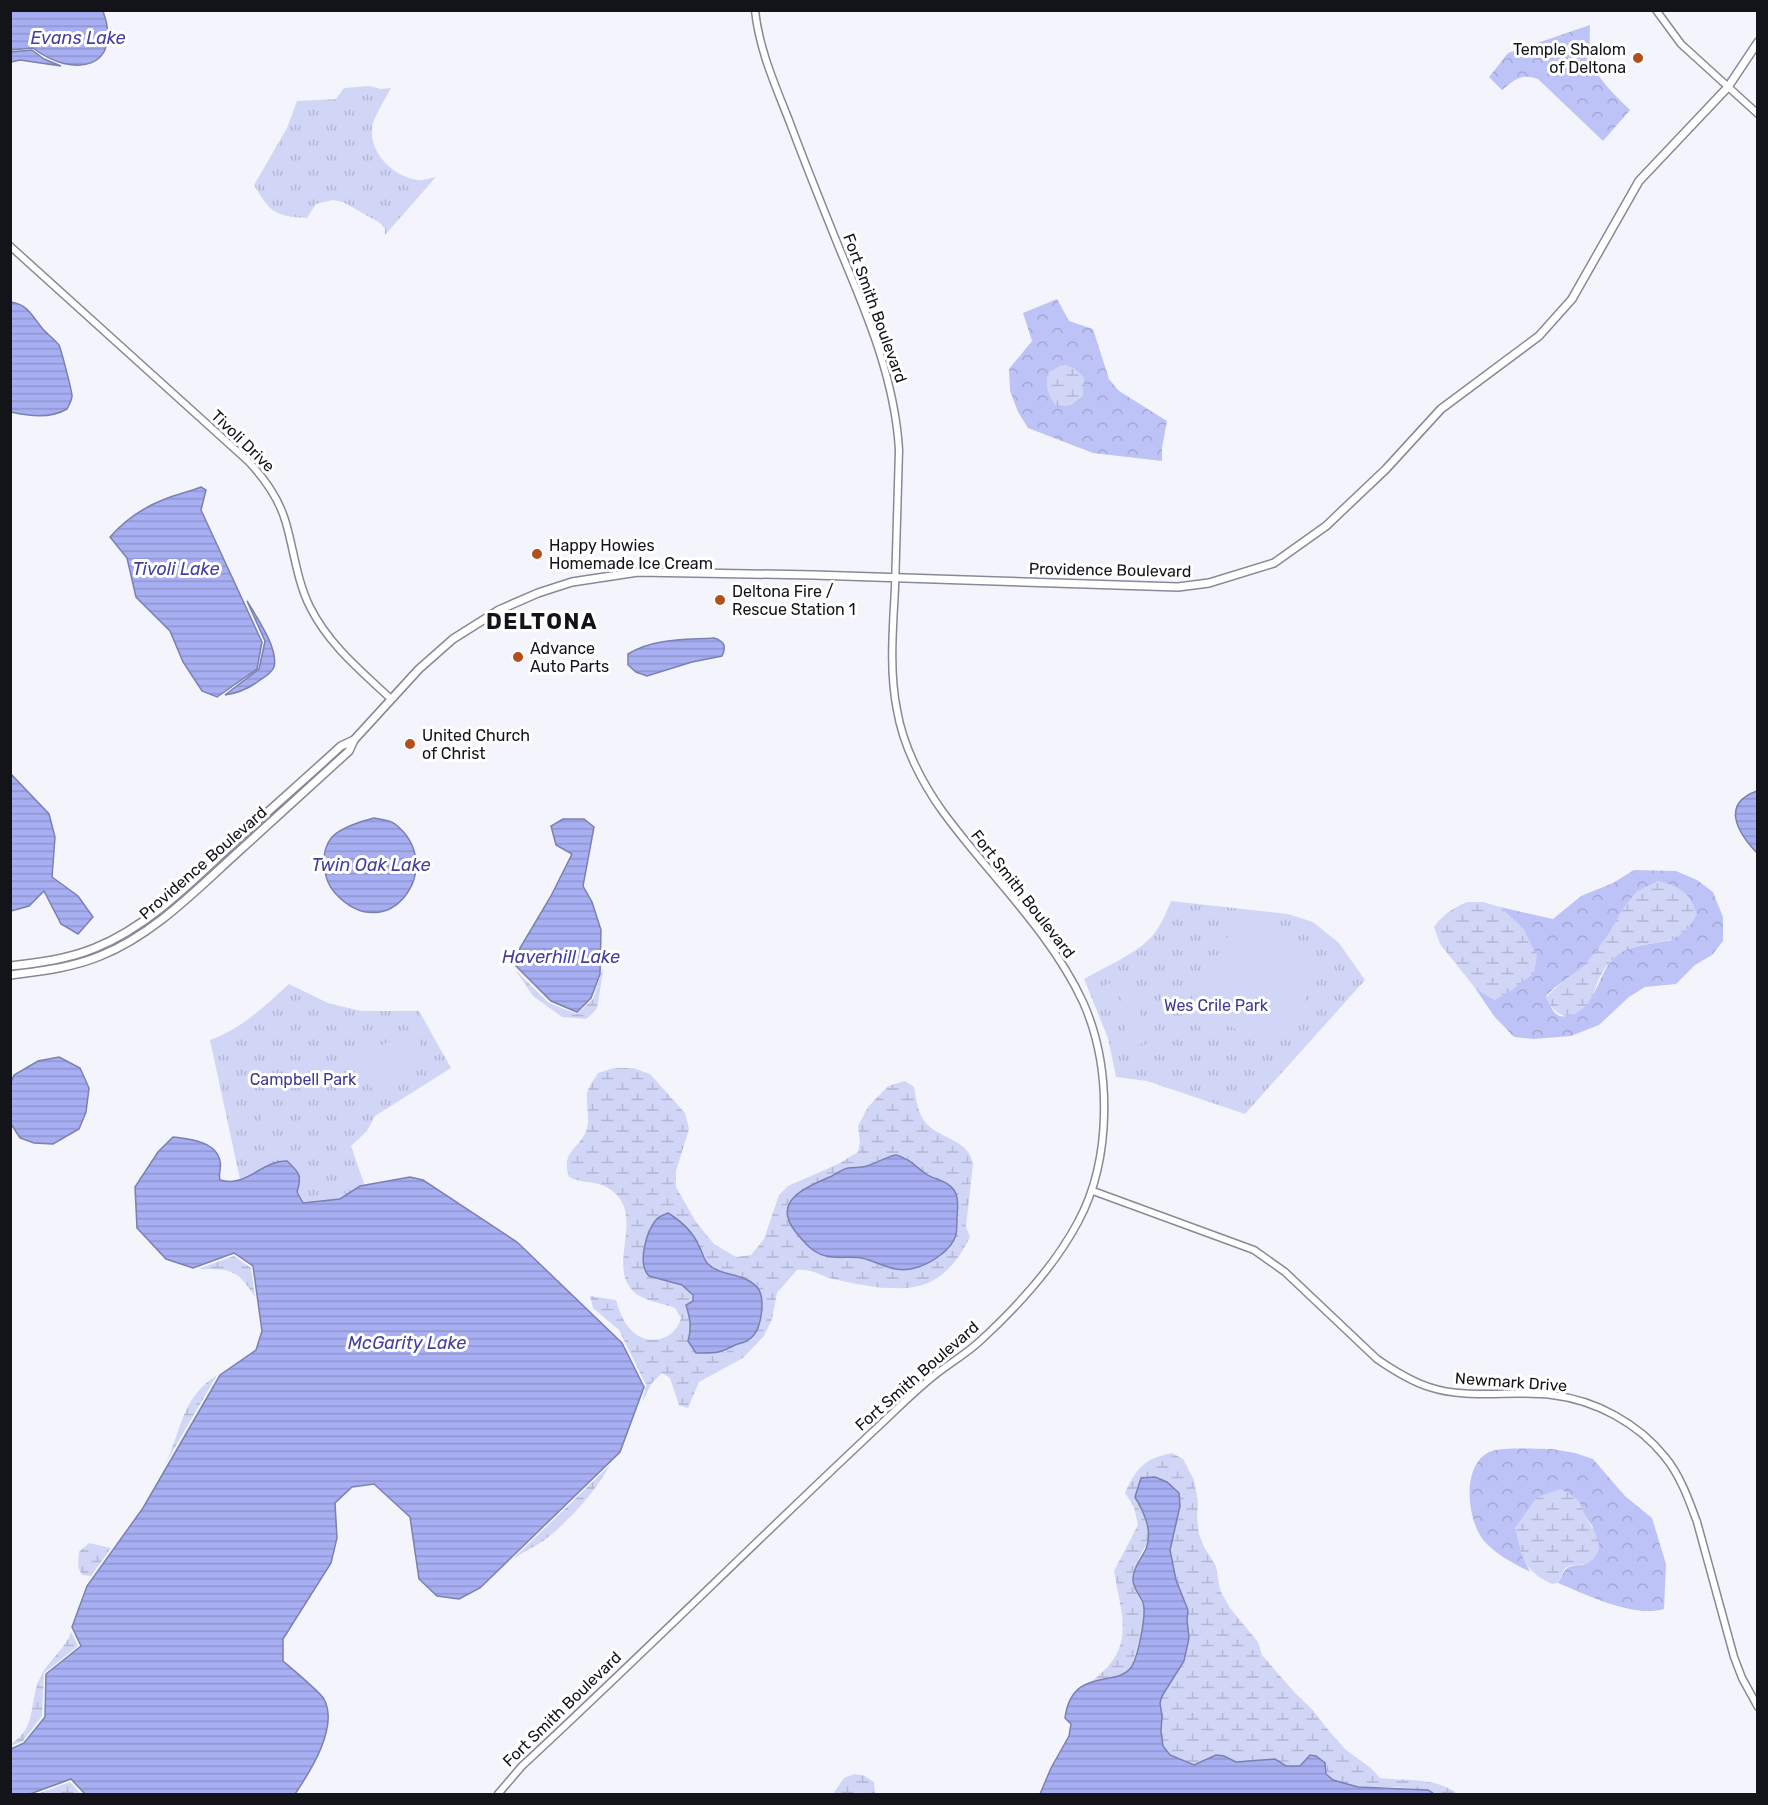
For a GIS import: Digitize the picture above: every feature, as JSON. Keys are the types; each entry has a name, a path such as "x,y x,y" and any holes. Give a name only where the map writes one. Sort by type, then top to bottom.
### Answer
{"main road":[{"name":"Providence Boulevard","path":"10,975 49,970 99,956 134,939 152,927 188,898 349,751 354,740 391,699 442,648 499,610 538,593 572,582 638,572 814,574 895,579 1178,587 1209,583 1274,563 1326,526 1386,469 1441,409 1539,336 1572,299 1639,181 1728,87 1758,42"},
{"name":"Providence Boulevard","path":"10,966 70,956 129,932 182,891 341,746 354,740"}],"street":[{"name":"Fort Smith Boulevard","path":"498,1794 522,1766 833,1468 937,1373 980,1342 1031,1288 1058,1256 1093,1191 1105,1119 1101,1070 1092,1028 1084,1004 1070,977 1049,945 926,786 902,730 895,695 892,650 899,450 898,424 892,394 855,286 761,46 755,10"},
{"path":"1656,10 1681,44 1758,114"},
{"name":"Tivoli Drive","path":"10,246 248,461 265,479 286,521 301,585 309,606 320,625 341,652 391,699"},
{"name":"Newmark Drive","path":"1093,1191 1254,1250 1285,1272 1377,1359 1394,1371 1428,1387 1464,1394 1553,1395 1603,1409 1632,1426 1666,1457 1689,1501 1697,1522 1734,1657 1742,1678 1758,1707"}],"green space":[{"path":"1590,25 1590,54 1595,70 1630,110 1603,141 1538,79 1518,78 1502,90 1489,77 1508,53"},
{"path":"369,86 381,89 391,88 372,127 374,146 384,162 408,178 424,180 436,177 385,235 385,229 380,223 343,202 333,200 316,204 307,218 287,216 274,211 254,185 287,128 297,101 336,99 344,88"},
{"path":"1057,299 1069,321 1093,329 1109,379 1119,391 1167,421 1162,461 1093,453 1028,428 1018,412 1010,391 1009,369 1032,341 1023,313"},
{"path":"1063,364 1074,368 1084,377 1083,396 1071,405 1057,407 1048,392 1047,378 1048,373"},
{"path":"1634,870 1676,871 1697,880 1713,892 1723,917 1723,941 1712,955 1695,965 1676,984 1645,987 1629,997 1599,1025 1571,1036 1534,1039 1514,1037 1494,1016 1475,988 1495,1000 1524,930 1500,907 1553,919 1581,896 1613,883","holes":["1623,909 1672,940 1642,945 1620,953 1606,968 1593,994 1579,1009 1564,1016 1559,1016 1552,1009 1546,996 1589,962"]},
{"path":"1658,881 1678,888 1691,900 1697,914 1689,926 1671,939 1630,948 1619,954 1605,969 1592,996 1581,1010 1569,1016 1556,1012 1546,997 1584,966 1637,891"},
{"name":"Wes Crile Park","path":"1171,901 1288,914 1313,922 1339,943 1365,980 1245,1114 1147,1081 1116,1077 1108,1038 1084,979 1147,942 1159,927"},
{"path":"1467,902 1483,902 1500,907 1524,930 1537,956 1534,973 1495,1000 1475,988 1440,944 1434,927 1448,912"},
{"path":"1242,912 1322,959 1324,965 1276,1049 1198,1010 1191,1001"},
{"path":"603,968 597,1008 586,1019 562,1017 533,996 516,971 549,1003 577,1014 593,999"},
{"path":"1123,975 1137,1001 1126,1008 1111,982"},
{"path":"1110,983 1124,1009 1113,1015 1098,989"},
{"name":"Campbell Park","path":"289,984 328,1003 361,1011 419,1011 451,1068 375,1116 367,1131 351,1146 374,1212 250,1226 210,1040 242,1023"},
{"path":"1136,1007 1141,1015 1123,1025 1118,1017"},
{"path":"1142,1018 1147,1026 1129,1036 1124,1028"},
{"path":"1148,1029 1153,1037 1135,1047 1130,1039"},
{"path":"375,1031 379,1041 361,1048 357,1038"},
{"path":"414,1031 428,1063 370,1088 357,1056"},
{"path":"1154,1039 1159,1048 1141,1058 1137,1049"},
{"path":"614,1068 633,1068 650,1074 685,1113 689,1129 676,1171 676,1187 696,1222 714,1244 736,1257 751,1255 764,1239 779,1195 788,1186 838,1164 858,1152 860,1142 858,1126 868,1107 888,1086 905,1081 914,1087 919,1111 929,1126 966,1149 971,1156 973,1165 966,1226 970,1237 949,1269 930,1282 919,1286 895,1288 869,1286 833,1279 812,1271 797,1270 777,1293 772,1319 764,1336 743,1358 699,1382 688,1408 679,1405 670,1378 662,1373 651,1384 642,1403 646,1385 619,1330 593,1308 590,1296 616,1300 628,1327 645,1339 660,1339 667,1336 678,1326 681,1318 675,1308 637,1294 626,1279 623,1266 626,1222 624,1208 618,1196 604,1186 569,1177 567,1161 587,1128 587,1094 598,1073","holes":["896,1155 905,1157 928,1176 942,1180 930,1261 902,1270 864,1259 821,1254 802,1240 787,1218 803,1189 834,1175 866,1167 886,1157","681,1221 699,1244 706,1262 721,1273 741,1277 749,1340 725,1352 688,1341 690,1323 687,1305 693,1301 692,1294 683,1285 649,1276"]},
{"path":"292,1079 294,1088 274,1092 272,1083"},
{"path":"265,1110 273,1114 266,1130 258,1126"},
{"path":"234,1256 251,1268 255,1297 243,1280 231,1272 198,1269"},
{"path":"217,1375 154,1483 168,1458 185,1412 197,1392"},
{"path":"1552,1449 1593,1459 1625,1496 1652,1518 1666,1564 1664,1609 1652,1611 1624,1608 1558,1583 1567,1568 1584,1565 1593,1527 1579,1502 1521,1552 1530,1572 1500,1555 1484,1541 1474,1520 1470,1493 1475,1467 1482,1457 1498,1450"},
{"path":"1172,1453 1183,1459 1194,1480 1198,1502 1199,1534 1216,1566 1220,1590 1230,1608 1258,1642 1262,1655 1346,1750 1371,1768 1380,1778 1430,1782 1458,1794 1434,1794 1428,1790 1394,1787 1358,1787 1333,1780 1326,1774 1326,1769 1314,1755 1310,1755 1300,1766 1286,1766 1275,1759 1236,1762 1216,1755 1194,1765 1170,1756 1163,1746 1160,1703 1184,1661 1189,1638 1188,1610 1176,1580 1170,1550 1180,1506 1135,1496 1145,1518 1149,1539 1138,1560 1136,1591 1146,1613 1143,1628 1132,1665 1125,1673 1089,1683 1114,1658 1120,1645 1122,1619 1114,1571 1138,1525 1134,1507 1125,1493 1142,1466 1148,1461"},
{"path":"610,1465 589,1496 564,1523 546,1539 510,1562"},
{"path":"1561,1489 1580,1503 1599,1544 1596,1556 1590,1562 1567,1567 1558,1583 1552,1584 1535,1574 1525,1562 1515,1528 1537,1497"},
{"path":"89,1543 111,1548 91,1576 82,1575 78,1567 79,1552"},
{"path":"71,1632 78,1646 44,1673 42,1716 23,1741 11,1746 29,1722 40,1678"},
{"path":"854,1774 863,1775 874,1782 875,1794 833,1794 844,1778"},
{"path":"70,1782 81,1794 37,1794"}],"water":[{"name":"Evans Lake","path":"11,10 103,11 108,31 107,46 101,56 91,63 78,65 48,58 33,48 11,50"},
{"path":"32,50 44,59 61,66 20,60 11,62 11,52"},
{"path":"10,302 25,308 59,345 72,396 67,409 47,415 11,412"},
{"name":"Tivoli Lake","path":"201,487 206,490 201,510 262,642 257,669 217,697 202,691 183,662 170,631 136,597 127,558 110,537 128,520 150,506"},
{"path":"247,601 270,642 275,660 274,667 272,671 252,685 225,695 259,669 265,641"},
{"path":"714,638 724,644 722,656 692,662 647,676 636,672 628,665 628,654 648,645 659,642"},
{"path":"11,774 49,814 55,837 52,877 78,896 93,917 78,934 61,924 44,891 29,906 11,911"},
{"path":"1758,791 1757,853 1739,828 1736,811 1739,803"},
{"name":"Twin Oak Lake","path":"374,818 395,824 410,841 416,861 414,880 405,896 392,908 374,913 355,908 335,893 325,874 324,858 325,850 332,837 352,825"},
{"name":"Haverhill Lake","path":"563,819 584,819 594,827 583,886 592,902 601,930 600,974 591,998 577,1012 551,1001 516,966 520,948 551,896 572,854 556,845 551,826"},
{"path":"59,1057 80,1068 89,1088 86,1112 79,1129 53,1144 34,1143 20,1138 11,1124 11,1082 14,1075 38,1061"},
{"name":"McGarity Lake","path":"173,1137 201,1142 213,1149 220,1161 220,1180 238,1180 270,1165 287,1161 299,1175 297,1192 303,1203 340,1199 360,1186 410,1177 423,1180 517,1242 622,1343 644,1387 620,1452 480,1588 459,1599 437,1596 419,1579 410,1517 374,1484 352,1487 335,1503 337,1538 331,1563 283,1639 283,1661 324,1699 328,1710 328,1723 321,1749 295,1794 85,1794 71,1779 30,1794 11,1794 11,1749 24,1743 45,1717 46,1674 81,1646 72,1627 87,1586 143,1508 220,1375 256,1350 262,1331 253,1266 234,1253 193,1268 166,1259 137,1228 135,1187 158,1152"},
{"path":"896,1155 909,1160 926,1174 948,1184 956,1193 958,1206 956,1235 945,1251 921,1266 901,1270 862,1258 826,1256 816,1252 805,1243 795,1231 787,1211 796,1196 813,1184 844,1169 867,1166"},
{"path":"668,1213 690,1232 707,1263 718,1271 744,1278 758,1288 761,1293 762,1312 755,1334 747,1341 721,1351 696,1353 688,1341 690,1323 686,1305 693,1301 693,1295 682,1285 649,1276 645,1271 643,1256 649,1232 657,1219"},
{"path":"1155,1477 1167,1482 1179,1493 1180,1506 1170,1550 1176,1580 1188,1610 1189,1638 1184,1661 1160,1703 1163,1746 1170,1755 1194,1765 1216,1755 1236,1762 1275,1759 1286,1766 1300,1766 1310,1755 1316,1756 1325,1763 1326,1774 1333,1780 1358,1787 1428,1790 1434,1794 1040,1794 1069,1736 1071,1724 1065,1718 1069,1701 1076,1691 1086,1684 1125,1673 1134,1661 1141,1635 1144,1609 1133,1578 1136,1566 1148,1542 1148,1529 1144,1515 1135,1497 1141,1478"}],"place":[{"name":"Temple Shalom of Deltona","path":"1638,58"},
{"name":"Happy Howies Homemade Ice Cream","path":"537,554"},
{"name":"Deltona Fire / Rescue Station 1","path":"720,600"},
{"name":"Advance Auto Parts","path":"518,657"},
{"name":"United Church of Christ","path":"410,744"}],"district":[{"name":"DELTONA","path":"542,621"}]}
